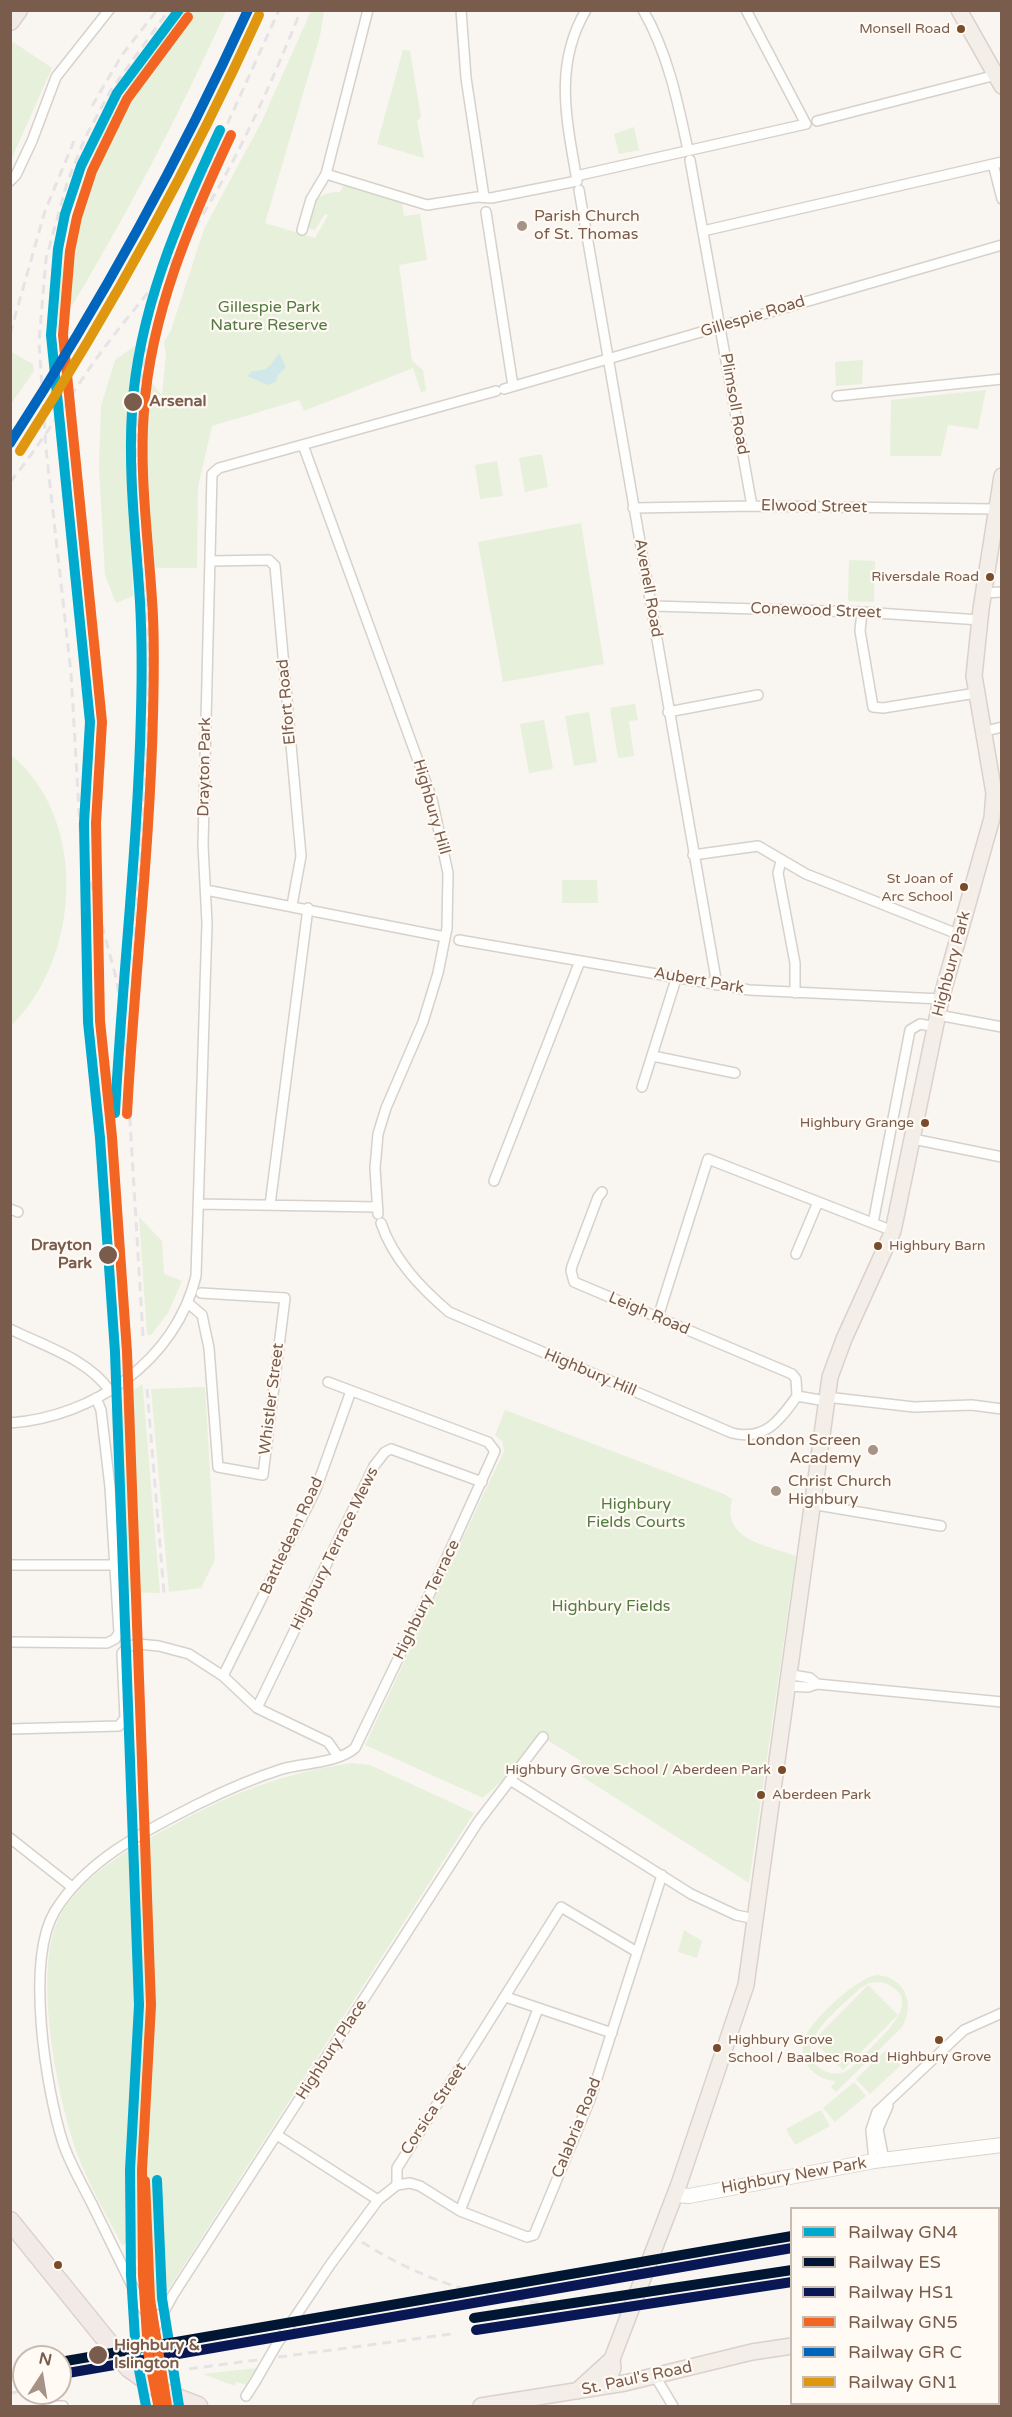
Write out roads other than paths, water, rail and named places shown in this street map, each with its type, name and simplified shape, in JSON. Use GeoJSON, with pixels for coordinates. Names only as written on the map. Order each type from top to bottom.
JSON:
{"type":"FeatureCollection","features":[{"type":"Feature","properties":{"kind":"highway"},"geometry":{"type":"LineString","coordinates":[[10,21],[18,10]]}},
{"type":"Feature","properties":{"kind":"highway"},"geometry":{"type":"LineString","coordinates":[[10,2221],[138,2375],[172,2397],[198,2406],[214,2406]]}},
{"type":"Feature","properties":{"kind":"main road"},"geometry":{"type":"LineString","coordinates":[[959,10],[1000,82]]}},
{"type":"Feature","properties":{"kind":"main road","name":"Highbury Park"},"geometry":{"type":"LineString","coordinates":[[826,1399],[844,1339],[893,1231],[941,999],[997,820],[974,676],[983,593],[1002,476]]}},
{"type":"Feature","properties":{"kind":"main road"},"geometry":{"type":"LineString","coordinates":[[577,2391],[612,2359],[625,2328],[677,2189],[743,1995],[826,1399]]}},
{"type":"Feature","properties":{"kind":"main road","name":"St. Paul's Road"},"geometry":{"type":"LineString","coordinates":[[481,2406],[606,2386],[752,2352],[790,2346]]}},
{"type":"Feature","properties":{"kind":"main road"},"geometry":{"type":"LineString","coordinates":[[606,2386],[613,2368],[612,2359]]}},
{"type":"Feature","properties":{"kind":"street"},"geometry":{"type":"LineString","coordinates":[[10,181],[16,176],[32,141],[56,77],[109,10]]}},
{"type":"Feature","properties":{"kind":"street"},"geometry":{"type":"LineString","coordinates":[[302,230],[311,199],[326,174],[368,10]]}},
{"type":"Feature","properties":{"kind":"street"},"geometry":{"type":"LineString","coordinates":[[461,10],[466,78],[484,197]]}},
{"type":"Feature","properties":{"kind":"street","name":"Avenell Road"},"geometry":{"type":"LineString","coordinates":[[586,10],[569,45],[566,64],[566,105],[633,507],[653,606],[668,712],[717,986]]}},
{"type":"Feature","properties":{"kind":"street","name":"Plimsoll Road"},"geometry":{"type":"LineString","coordinates":[[643,10],[662,50],[676,96],[689,155],[752,506]]}},
{"type":"Feature","properties":{"kind":"street"},"geometry":{"type":"LineString","coordinates":[[326,174],[427,205],[491,198],[578,182],[806,124],[746,10]]}},
{"type":"Feature","properties":{"kind":"street"},"geometry":{"type":"LineString","coordinates":[[817,121],[1000,82]]}},
{"type":"Feature","properties":{"kind":"street"},"geometry":{"type":"LineString","coordinates":[[703,231],[997,163],[1002,199]]}},
{"type":"Feature","properties":{"kind":"street"},"geometry":{"type":"LineString","coordinates":[[486,212],[504,388]]}},
{"type":"Feature","properties":{"kind":"street","name":"Gillespie Road"},"geometry":{"type":"LineString","coordinates":[[213,472],[219,468],[609,359],[1002,245]]}},
{"type":"Feature","properties":{"kind":"street"},"geometry":{"type":"LineString","coordinates":[[837,396],[1002,379]]}},
{"type":"Feature","properties":{"kind":"street","name":"Highbury Hill"},"geometry":{"type":"LineString","coordinates":[[303,444],[432,799],[448,873],[445,937],[423,1022],[386,1108],[378,1134],[375,1168],[379,1214],[388,1240],[422,1289],[449,1312],[732,1433],[751,1435],[770,1429],[797,1396]]}},
{"type":"Feature","properties":{"kind":"street","name":"Drayton Park"},"geometry":{"type":"LineString","coordinates":[[10,1424],[58,1415],[96,1398],[110,1391],[149,1359],[173,1331],[188,1303],[198,1264],[206,890],[203,845],[210,561],[209,502],[213,472]]}},
{"type":"Feature","properties":{"kind":"street","name":"Elwood Street"},"geometry":{"type":"LineString","coordinates":[[633,507],[995,509]]}},
{"type":"Feature","properties":{"kind":"street","name":"Elfort Road"},"geometry":{"type":"LineString","coordinates":[[210,561],[269,560],[275,566],[301,856],[292,905]]}},
{"type":"Feature","properties":{"kind":"street"},"geometry":{"type":"LineString","coordinates":[[983,593],[1002,592]]}},
{"type":"Feature","properties":{"kind":"street","name":"Conewood Street"},"geometry":{"type":"LineString","coordinates":[[653,606],[862,612],[980,620]]}},
{"type":"Feature","properties":{"kind":"street"},"geometry":{"type":"LineString","coordinates":[[862,612],[860,631],[872,709],[976,693]]}},
{"type":"Feature","properties":{"kind":"street"},"geometry":{"type":"LineString","coordinates":[[668,712],[758,695]]}},
{"type":"Feature","properties":{"kind":"street"},"geometry":{"type":"LineString","coordinates":[[982,732],[1002,728]]}},
{"type":"Feature","properties":{"kind":"street"},"geometry":{"type":"LineString","coordinates":[[693,855],[750,845],[758,846],[806,874],[960,935]]}},
{"type":"Feature","properties":{"kind":"street"},"geometry":{"type":"LineString","coordinates":[[781,861],[778,873],[795,963],[795,993]]}},
{"type":"Feature","properties":{"kind":"street"},"geometry":{"type":"LineString","coordinates":[[206,890],[308,908],[445,937]]}},
{"type":"Feature","properties":{"kind":"street"},"geometry":{"type":"LineString","coordinates":[[270,1205],[308,908]]}},
{"type":"Feature","properties":{"kind":"street","name":"Aubert Park"},"geometry":{"type":"LineString","coordinates":[[459,940],[677,976],[717,986],[795,993],[941,999]]}},
{"type":"Feature","properties":{"kind":"street"},"geometry":{"type":"LineString","coordinates":[[494,1181],[580,961]]}},
{"type":"Feature","properties":{"kind":"street"},"geometry":{"type":"LineString","coordinates":[[642,1087],[677,976]]}},
{"type":"Feature","properties":{"kind":"street"},"geometry":{"type":"LineString","coordinates":[[937,1021],[1002,1027]]}},
{"type":"Feature","properties":{"kind":"street","name":"Highbury Park"},"geometry":{"type":"LineString","coordinates":[[873,1223],[910,1030],[920,1024],[937,1021]]}},
{"type":"Feature","properties":{"kind":"street"},"geometry":{"type":"LineString","coordinates":[[653,1056],[735,1073]]}},
{"type":"Feature","properties":{"kind":"street"},"geometry":{"type":"LineString","coordinates":[[913,1139],[1002,1157]]}},
{"type":"Feature","properties":{"kind":"street"},"geometry":{"type":"LineString","coordinates":[[658,1317],[708,1160],[893,1231]]}},
{"type":"Feature","properties":{"kind":"street","name":"Leigh Road"},"geometry":{"type":"LineString","coordinates":[[602,1192],[576,1256],[572,1277],[579,1284],[792,1374],[796,1379],[797,1396]]}},
{"type":"Feature","properties":{"kind":"street"},"geometry":{"type":"LineString","coordinates":[[796,1254],[818,1202]]}},
{"type":"Feature","properties":{"kind":"street"},"geometry":{"type":"LineString","coordinates":[[198,1203],[270,1205],[379,1214]]}},
{"type":"Feature","properties":{"kind":"street","name":"Whistler Street"},"geometry":{"type":"LineString","coordinates":[[188,1303],[202,1315],[209,1348],[218,1467],[262,1475],[285,1298],[201,1293]]}},
{"type":"Feature","properties":{"kind":"street"},"geometry":{"type":"LineString","coordinates":[[10,1329],[82,1364],[95,1373],[110,1391]]}},
{"type":"Feature","properties":{"kind":"street"},"geometry":{"type":"LineString","coordinates":[[328,1382],[351,1391]]}},
{"type":"Feature","properties":{"kind":"street","name":"Highbury Terrace"},"geometry":{"type":"LineString","coordinates":[[338,1756],[355,1748],[495,1451],[488,1442],[351,1391]]}},
{"type":"Feature","properties":{"kind":"street","name":"Battledean Road"},"geometry":{"type":"LineString","coordinates":[[223,1676],[316,1489],[351,1391]]}},
{"type":"Feature","properties":{"kind":"street"},"geometry":{"type":"LineString","coordinates":[[797,1396],[911,1407],[972,1405],[1002,1409]]}},
{"type":"Feature","properties":{"kind":"street"},"geometry":{"type":"LineString","coordinates":[[10,1642],[107,1643],[115,1639],[119,1629],[110,1488],[101,1410],[96,1398]]}},
{"type":"Feature","properties":{"kind":"street","name":"Highbury Terrace Mews"},"geometry":{"type":"LineString","coordinates":[[257,1708],[374,1466],[385,1452],[391,1449],[482,1482]]}},
{"type":"Feature","properties":{"kind":"street"},"geometry":{"type":"LineString","coordinates":[[811,1504],[941,1526]]}},
{"type":"Feature","properties":{"kind":"street"},"geometry":{"type":"LineString","coordinates":[[10,1564],[115,1565]]}},
{"type":"Feature","properties":{"kind":"street"},"geometry":{"type":"LineString","coordinates":[[10,1729],[119,1726],[125,1718],[121,1657],[125,1649],[133,1644],[167,1647],[189,1654],[223,1676],[257,1708],[333,1747],[338,1756],[280,1770],[200,1803],[95,1863],[72,1887],[54,1913],[44,1947],[40,2009],[48,2074],[63,2142],[144,2310],[162,2317]]}},
{"type":"Feature","properties":{"kind":"street"},"geometry":{"type":"LineString","coordinates":[[787,1680],[810,1678],[817,1684],[1002,1702]]}},
{"type":"Feature","properties":{"kind":"street","name":"Highbury Place"},"geometry":{"type":"LineString","coordinates":[[138,2375],[162,2317],[277,2135],[478,1822],[543,1737]]}},
{"type":"Feature","properties":{"kind":"street"},"geometry":{"type":"LineString","coordinates":[[510,1780],[662,1875],[722,1908],[755,1919]]}},
{"type":"Feature","properties":{"kind":"street"},"geometry":{"type":"LineString","coordinates":[[10,1838],[72,1887]]}},
{"type":"Feature","properties":{"kind":"street","name":"Calabria Road"},"geometry":{"type":"LineString","coordinates":[[397,2185],[410,2183],[420,2186],[460,2211],[527,2237],[534,2235],[591,2097],[662,1875]]}},
{"type":"Feature","properties":{"kind":"street","name":"Corsica Street"},"geometry":{"type":"LineString","coordinates":[[397,2185],[397,2168],[561,1907],[637,1952]]}},
{"type":"Feature","properties":{"kind":"street"},"geometry":{"type":"LineString","coordinates":[[506,1997],[612,2033]]}},
{"type":"Feature","properties":{"kind":"street"},"geometry":{"type":"LineString","coordinates":[[460,2211],[538,2009]]}},
{"type":"Feature","properties":{"kind":"street","name":"Highbury New Park"},"geometry":{"type":"LineString","coordinates":[[677,2189],[689,2196],[879,2160],[872,2120],[877,2112],[964,2030],[1002,2013]]}},
{"type":"Feature","properties":{"kind":"street"},"geometry":{"type":"LineString","coordinates":[[277,2135],[378,2200]]}},
{"type":"Feature","properties":{"kind":"street"},"geometry":{"type":"LineString","coordinates":[[879,2160],[1002,2145]]}},
{"type":"Feature","properties":{"kind":"street"},"geometry":{"type":"LineString","coordinates":[[246,2396],[277,2344],[330,2265],[378,2200],[397,2185]]}},
{"type":"Feature","properties":{"kind":"street"},"geometry":{"type":"LineString","coordinates":[[655,2376],[673,2406]]}},
{"type":"Feature","properties":{"kind":"street"},"geometry":{"type":"LineString","coordinates":[[50,2406],[63,2406]]}},
{"type":"Feature","properties":{"kind":"water"},"geometry":{"type":"Polygon","coordinates":[[[279,353],[286,367],[278,375],[276,382],[268,385],[247,376],[252,371],[268,367],[279,353]]]}},
{"type":"Feature","properties":{"kind":"railway"},"geometry":{"type":"LineString","coordinates":[[92,106],[122,55],[157,10]]}},
{"type":"Feature","properties":{"kind":"railway"},"geometry":{"type":"LineString","coordinates":[[143,1336],[124,1022],[116,978],[81,845],[71,673],[46,449],[39,342],[46,259],[67,183],[85,138],[111,90],[169,10]]}},
{"type":"Feature","properties":{"kind":"railway"},"geometry":{"type":"LineString","coordinates":[[178,233],[279,10]]}},
{"type":"Feature","properties":{"kind":"railway"},"geometry":{"type":"LineString","coordinates":[[10,482],[44,437],[96,359],[170,264],[198,222],[232,164],[301,10]]}},
{"type":"Feature","properties":{"kind":"railway"},"geometry":{"type":"LineString","coordinates":[[10,334],[45,211],[74,141]]}},
{"type":"Feature","properties":{"kind":"railway"},"geometry":{"type":"LineString","coordinates":[[131,1026],[148,706],[148,624],[137,515],[136,473],[138,411],[146,348]]}},
{"type":"Feature","properties":{"kind":"railway"},"geometry":{"type":"LineString","coordinates":[[147,1389],[164,1593]]}},
{"type":"Feature","properties":{"kind":"railway"},"geometry":{"type":"LineString","coordinates":[[362,2242],[392,2260],[423,2274],[486,2295],[552,2303],[621,2300]]}},
{"type":"Feature","properties":{"kind":"railway"},"geometry":{"type":"LineString","coordinates":[[189,2369],[451,2334]]}},
{"type":"Feature","properties":{"kind":"rail line","name":"GN4"},"geometry":{"type":"LineString","coordinates":[[146,2406],[136,2354],[131,2275],[130,2170],[139,2005],[115,1352],[100,1138],[88,1022],[84,823],[90,722],[51,335],[58,249],[65,214],[81,166],[117,93],[179,10]]}},
{"type":"Feature","properties":{"kind":"rail line","name":"GN1"},"geometry":{"type":"LineString","coordinates":[[20,451],[86,345],[147,238],[205,128],[259,15]]}},
{"type":"Feature","properties":{"kind":"rail line","name":"GN5"},"geometry":{"type":"LineString","coordinates":[[158,2404],[148,2352],[143,2275],[142,2170],[151,2005],[127,1352],[112,1137],[100,1021],[96,823],[102,722],[63,335],[70,251],[77,217],[92,171],[127,99],[188,17]]}},
{"type":"Feature","properties":{"kind":"rail line","name":"GN4"},"geometry":{"type":"LineString","coordinates":[[115,1113],[137,812],[141,712],[141,616],[133,506],[132,411],[142,338],[151,302],[175,232],[220,130]]}},
{"type":"Feature","properties":{"kind":"rail line","name":"GN5"},"geometry":{"type":"LineString","coordinates":[[127,1114],[149,815],[153,700],[153,614],[143,481],[144,410],[148,374],[164,303],[187,235],[231,135]]}},
{"type":"Feature","properties":{"kind":"rail line","name":"GN4"},"geometry":{"type":"LineString","coordinates":[[157,2180],[162,2298],[179,2406]]}},
{"type":"Feature","properties":{"kind":"rail line","name":"GN5"},"geometry":{"type":"LineString","coordinates":[[145,2181],[150,2299],[167,2406]]}},
{"type":"Feature","properties":{"kind":"rail line","name":"ES"},"geometry":{"type":"LineString","coordinates":[[72,2360],[790,2236]]}},
{"type":"Feature","properties":{"kind":"rail line","name":"HS1"},"geometry":{"type":"LineString","coordinates":[[72,2372],[790,2248]]}},
{"type":"Feature","properties":{"kind":"rail line","name":"ES"},"geometry":{"type":"LineString","coordinates":[[474,2318],[790,2270]]}},
{"type":"Feature","properties":{"kind":"rail line","name":"HS1"},"geometry":{"type":"LineString","coordinates":[[476,2330],[790,2282]]}},
{"type":"Feature","properties":{"kind":"place","name":"Monsell Road"},"geometry":{"type":"Point","coordinates":[961,29]}},
{"type":"Feature","properties":{"kind":"place","name":"Parish Church of St. Thomas"},"geometry":{"type":"Point","coordinates":[522,226]}},
{"type":"Feature","properties":{"kind":"place","name":"Arsenal"},"geometry":{"type":"Point","coordinates":[133,402]}},
{"type":"Feature","properties":{"kind":"place","name":"Riversdale Road"},"geometry":{"type":"Point","coordinates":[990,577]}},
{"type":"Feature","properties":{"kind":"place","name":"St Joan of Arc School"},"geometry":{"type":"Point","coordinates":[964,887]}},
{"type":"Feature","properties":{"kind":"place","name":"Highbury Grange"},"geometry":{"type":"Point","coordinates":[925,1123]}},
{"type":"Feature","properties":{"kind":"place","name":"Highbury Barn"},"geometry":{"type":"Point","coordinates":[878,1246]}},
{"type":"Feature","properties":{"kind":"place","name":"Drayton Park"},"geometry":{"type":"Point","coordinates":[108,1255]}},
{"type":"Feature","properties":{"kind":"place","name":"London Screen Academy"},"geometry":{"type":"Point","coordinates":[873,1450]}},
{"type":"Feature","properties":{"kind":"place","name":"Christ Church Highbury"},"geometry":{"type":"Point","coordinates":[776,1491]}},
{"type":"Feature","properties":{"kind":"place","name":"Highbury Grove School / Aberdeen Park"},"geometry":{"type":"Point","coordinates":[782,1770]}},
{"type":"Feature","properties":{"kind":"place","name":"Aberdeen Park"},"geometry":{"type":"Point","coordinates":[761,1795]}},
{"type":"Feature","properties":{"kind":"place","name":"Highbury Grove"},"geometry":{"type":"Point","coordinates":[939,2040]}},
{"type":"Feature","properties":{"kind":"place","name":"Highbury Grove School / Baalbec Road"},"geometry":{"type":"Point","coordinates":[717,2048]}},
{"type":"Feature","properties":{"kind":"place","name":"Highbury & Islington"},"geometry":{"type":"Point","coordinates":[98,2355]}},
{"type":"Feature","properties":{"kind":"park label","name":"Gillespie Park Nature Reserve"},"geometry":{"type":"Point","coordinates":[269,317]}},
{"type":"Feature","properties":{"kind":"park label","name":"Highbury Fields Courts"},"geometry":{"type":"Point","coordinates":[636,1514]}},
{"type":"Feature","properties":{"kind":"park label","name":"Highbury Fields"},"geometry":{"type":"Point","coordinates":[611,1607]}}]}
